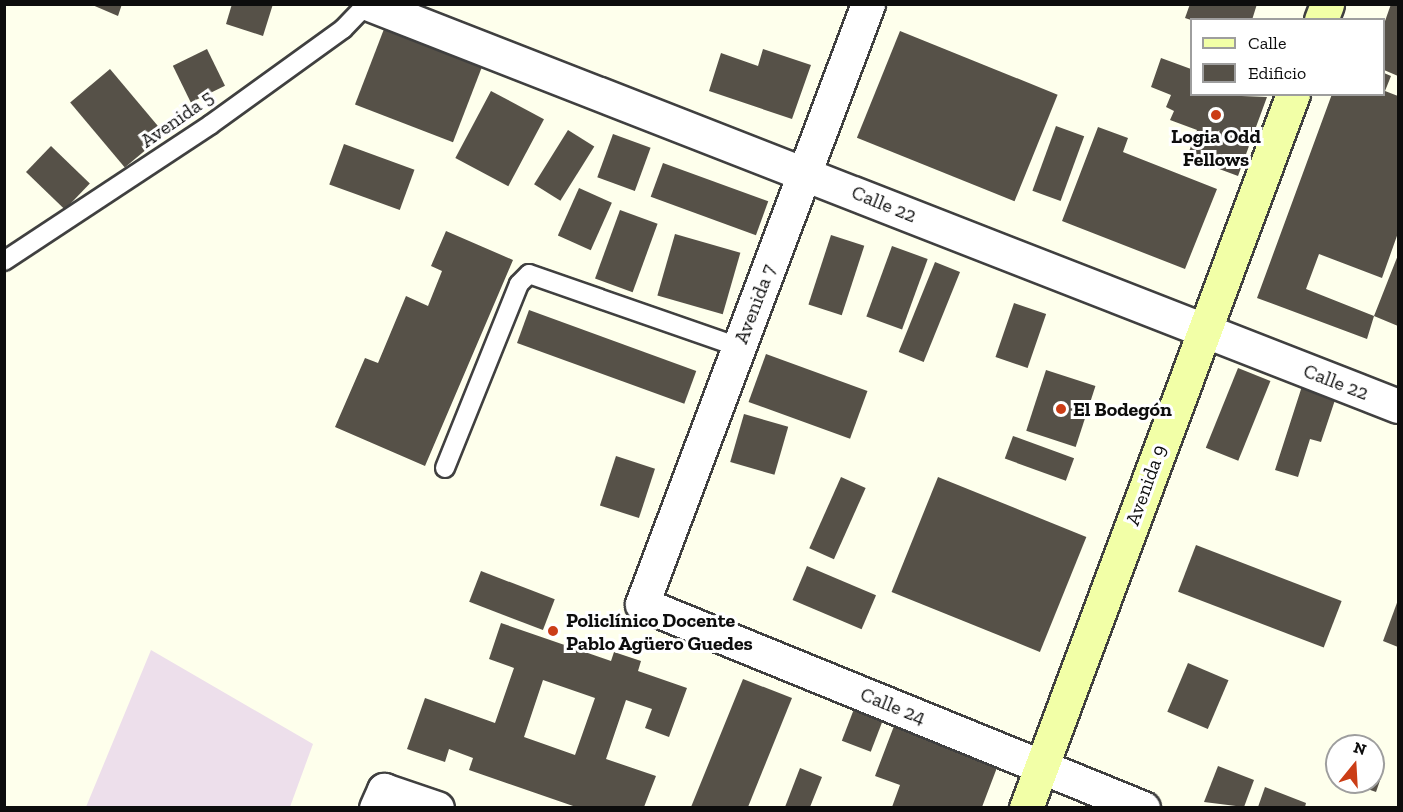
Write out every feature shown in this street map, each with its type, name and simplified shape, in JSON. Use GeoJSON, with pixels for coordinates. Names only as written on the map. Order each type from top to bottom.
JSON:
{"type":"FeatureCollection","features":[{"type":"Feature","properties":{"kind":"main road","name":"Avenida 9"},"geometry":{"type":"LineString","coordinates":[[1026,807],[1292,96]]}},
{"type":"Feature","properties":{"kind":"street","name":"Calle 22"},"geometry":{"type":"LineString","coordinates":[[368,4],[1398,406]]}},
{"type":"Feature","properties":{"kind":"street","name":"Avenida 7"},"geometry":{"type":"LineString","coordinates":[[642,604],[868,4]]}},
{"type":"Feature","properties":{"kind":"street","name":"Calle 24"},"geometry":{"type":"LineString","coordinates":[[642,604],[1143,807]]}},
{"type":"Feature","properties":{"kind":"street"},"geometry":{"type":"LineString","coordinates":[[376,807],[381,794],[389,790],[437,807]]}},
{"type":"Feature","properties":{"kind":"lane","name":"Avenida 5"},"geometry":{"type":"LineString","coordinates":[[4,261],[210,125],[344,29],[368,4]]}},
{"type":"Feature","properties":{"kind":"lane"},"geometry":{"type":"LineString","coordinates":[[445,468],[519,284],[530,274],[739,347]]}},
{"type":"Feature","properties":{"kind":"shaded area"},"geometry":{"type":"Polygon","coordinates":[[[151,650],[313,744],[290,807],[86,807],[151,650]]]}},
{"type":"Feature","properties":{"kind":"building"},"geometry":{"type":"Polygon","coordinates":[[[90,4],[122,4],[118,16],[90,4]]]}},
{"type":"Feature","properties":{"kind":"building"},"geometry":{"type":"Polygon","coordinates":[[[232,4],[273,4],[263,36],[226,24],[232,4]]]}},
{"type":"Feature","properties":{"kind":"building"},"geometry":{"type":"Polygon","coordinates":[[[1190,4],[1257,4],[1253,18],[1185,18],[1190,4]]]}},
{"type":"Feature","properties":{"kind":"building"},"geometry":{"type":"Polygon","coordinates":[[[1391,4],[1398,4],[1398,76],[1385,70],[1385,21],[1391,4]]]}},
{"type":"Feature","properties":{"kind":"building"},"geometry":{"type":"Polygon","coordinates":[[[384,29],[482,67],[453,142],[355,105],[384,29]]]}},
{"type":"Feature","properties":{"kind":"building"},"geometry":{"type":"Polygon","coordinates":[[[900,31],[1058,95],[1015,201],[857,138],[900,31]]]}},
{"type":"Feature","properties":{"kind":"building"},"geometry":{"type":"Polygon","coordinates":[[[207,49],[225,86],[191,103],[173,66],[207,49]]]}},
{"type":"Feature","properties":{"kind":"building"},"geometry":{"type":"Polygon","coordinates":[[[763,49],[811,65],[792,119],[709,91],[721,53],[758,66],[763,49]]]}},
{"type":"Feature","properties":{"kind":"building","name":"Logia Odd Fellows"},"geometry":{"type":"Polygon","coordinates":[[[1161,58],[1190,69],[1190,96],[1267,97],[1238,176],[1187,157],[1197,130],[1170,120],[1174,111],[1166,107],[1171,95],[1151,87],[1161,58]]]}},
{"type":"Feature","properties":{"kind":"building"},"geometry":{"type":"Polygon","coordinates":[[[110,69],[165,134],[125,168],[70,102],[110,69]]]}},
{"type":"Feature","properties":{"kind":"building"},"geometry":{"type":"Polygon","coordinates":[[[1385,73],[1391,76],[1385,91],[1385,73]]]}},
{"type":"Feature","properties":{"kind":"building"},"geometry":{"type":"Polygon","coordinates":[[[491,91],[544,119],[508,186],[455,158],[491,91]]]}},
{"type":"Feature","properties":{"kind":"building"},"geometry":{"type":"Polygon","coordinates":[[[1385,91],[1398,96],[1398,233],[1382,278],[1319,254],[1306,289],[1374,316],[1367,339],[1257,298],[1331,96],[1385,96],[1385,91]]]}},
{"type":"Feature","properties":{"kind":"building"},"geometry":{"type":"Polygon","coordinates":[[[1056,126],[1084,136],[1061,201],[1032,191],[1056,126]]]}},
{"type":"Feature","properties":{"kind":"building"},"geometry":{"type":"Polygon","coordinates":[[[1098,127],[1128,138],[1123,152],[1217,189],[1185,269],[1062,221],[1098,127]]]}},
{"type":"Feature","properties":{"kind":"building"},"geometry":{"type":"Polygon","coordinates":[[[568,130],[594,146],[560,201],[534,184],[568,130]]]}},
{"type":"Feature","properties":{"kind":"building"},"geometry":{"type":"Polygon","coordinates":[[[613,134],[651,148],[635,191],[597,177],[613,134]]]}},
{"type":"Feature","properties":{"kind":"building"},"geometry":{"type":"Polygon","coordinates":[[[344,144],[414,170],[400,210],[329,184],[344,144]]]}},
{"type":"Feature","properties":{"kind":"building"},"geometry":{"type":"Polygon","coordinates":[[[51,146],[90,184],[65,209],[26,172],[51,146]]]}},
{"type":"Feature","properties":{"kind":"building"},"geometry":{"type":"Polygon","coordinates":[[[663,163],[768,201],[756,235],[651,197],[663,163]]]}},
{"type":"Feature","properties":{"kind":"building"},"geometry":{"type":"Polygon","coordinates":[[[579,188],[612,203],[591,250],[558,236],[579,188]]]}},
{"type":"Feature","properties":{"kind":"building"},"geometry":{"type":"Polygon","coordinates":[[[620,210],[658,224],[633,292],[595,279],[620,210]]]}},
{"type":"Feature","properties":{"kind":"building"},"geometry":{"type":"Polygon","coordinates":[[[446,231],[513,260],[425,466],[335,427],[365,358],[378,363],[406,296],[428,306],[442,271],[431,266],[446,231]]]}},
{"type":"Feature","properties":{"kind":"building"},"geometry":{"type":"Polygon","coordinates":[[[675,234],[740,253],[723,314],[657,296],[675,234]]]}},
{"type":"Feature","properties":{"kind":"building"},"geometry":{"type":"Polygon","coordinates":[[[831,235],[864,246],[842,315],[808,304],[831,235]]]}},
{"type":"Feature","properties":{"kind":"building"},"geometry":{"type":"Polygon","coordinates":[[[892,246],[928,259],[902,329],[866,316],[892,246]]]}},
{"type":"Feature","properties":{"kind":"building"},"geometry":{"type":"Polygon","coordinates":[[[1398,255],[1398,326],[1374,316],[1398,255]]]}},
{"type":"Feature","properties":{"kind":"building"},"geometry":{"type":"Polygon","coordinates":[[[935,262],[960,272],[924,362],[899,352],[935,262]]]}},
{"type":"Feature","properties":{"kind":"building"},"geometry":{"type":"Polygon","coordinates":[[[1014,303],[1046,314],[1028,368],[995,357],[1014,303]]]}},
{"type":"Feature","properties":{"kind":"building"},"geometry":{"type":"Polygon","coordinates":[[[529,310],[696,371],[684,404],[517,343],[529,310]]]}},
{"type":"Feature","properties":{"kind":"building"},"geometry":{"type":"Polygon","coordinates":[[[766,354],[867,391],[850,439],[749,402],[766,354]]]}},
{"type":"Feature","properties":{"kind":"building"},"geometry":{"type":"Polygon","coordinates":[[[1238,368],[1270,381],[1238,461],[1206,448],[1238,368]]]}},
{"type":"Feature","properties":{"kind":"building","name":"El Bodegón"},"geometry":{"type":"Polygon","coordinates":[[[1046,370],[1095,386],[1076,447],[1026,431],[1046,370]]]}},
{"type":"Feature","properties":{"kind":"building"},"geometry":{"type":"Polygon","coordinates":[[[1304,380],[1338,391],[1321,442],[1310,439],[1298,477],[1275,470],[1304,380]]]}},
{"type":"Feature","properties":{"kind":"building"},"geometry":{"type":"Polygon","coordinates":[[[744,414],[788,427],[774,475],[730,462],[744,414]]]}},
{"type":"Feature","properties":{"kind":"building"},"geometry":{"type":"Polygon","coordinates":[[[1013,436],[1074,458],[1066,481],[1005,459],[1013,436]]]}},
{"type":"Feature","properties":{"kind":"building"},"geometry":{"type":"Polygon","coordinates":[[[616,456],[655,469],[639,518],[600,505],[616,456]]]}},
{"type":"Feature","properties":{"kind":"building"},"geometry":{"type":"Polygon","coordinates":[[[841,477],[866,488],[834,559],[809,548],[841,477]]]}},
{"type":"Feature","properties":{"kind":"building"},"geometry":{"type":"Polygon","coordinates":[[[938,477],[1086,537],[1040,652],[892,592],[938,477]]]}},
{"type":"Feature","properties":{"kind":"building"},"geometry":{"type":"Polygon","coordinates":[[[1196,545],[1342,601],[1324,648],[1178,592],[1196,545]]]}},
{"type":"Feature","properties":{"kind":"building"},"geometry":{"type":"Polygon","coordinates":[[[807,566],[876,595],[862,629],[793,600],[807,566]]]}},
{"type":"Feature","properties":{"kind":"building"},"geometry":{"type":"Polygon","coordinates":[[[481,571],[555,599],[543,630],[469,602],[481,571]]]}},
{"type":"Feature","properties":{"kind":"building"},"geometry":{"type":"Polygon","coordinates":[[[1398,600],[1398,647],[1383,641],[1398,600]]]}},
{"type":"Feature","properties":{"kind":"building"},"geometry":{"type":"Polygon","coordinates":[[[501,623],[611,661],[614,652],[641,661],[638,671],[687,688],[669,737],[645,728],[652,709],[626,700],[606,759],[656,776],[644,807],[576,807],[469,770],[473,758],[449,749],[445,762],[407,749],[425,698],[495,723],[514,668],[489,659],[501,623]],[[543,680],[524,737],[575,755],[595,698],[543,680]]]}},
{"type":"Feature","properties":{"kind":"building"},"geometry":{"type":"Polygon","coordinates":[[[1188,663],[1229,680],[1208,729],[1167,712],[1188,663]]]}},
{"type":"Feature","properties":{"kind":"building"},"geometry":{"type":"Polygon","coordinates":[[[743,679],[792,698],[748,807],[691,807],[743,679]]]}},
{"type":"Feature","properties":{"kind":"building"},"geometry":{"type":"Polygon","coordinates":[[[854,709],[883,720],[871,752],[842,741],[854,709]]]}},
{"type":"Feature","properties":{"kind":"building"},"geometry":{"type":"Polygon","coordinates":[[[894,726],[998,765],[982,807],[892,807],[900,785],[875,776],[894,726]]]}},
{"type":"Feature","properties":{"kind":"building"},"geometry":{"type":"Polygon","coordinates":[[[1218,766],[1254,780],[1244,807],[1204,802],[1218,766]]]}},
{"type":"Feature","properties":{"kind":"building"},"geometry":{"type":"Polygon","coordinates":[[[800,768],[822,777],[810,807],[785,807],[800,768]]]}},
{"type":"Feature","properties":{"kind":"building"},"geometry":{"type":"Polygon","coordinates":[[[1265,787],[1306,803],[1305,807],[1258,807],[1265,787]]]}},
{"type":"Feature","properties":{"kind":"place","name":"Logia Odd Fellows"},"geometry":{"type":"Point","coordinates":[1216,115]}},
{"type":"Feature","properties":{"kind":"place","name":"El Bodegón"},"geometry":{"type":"Point","coordinates":[1061,409]}},
{"type":"Feature","properties":{"kind":"place","name":"Policlínico Docente Pablo Agüero Guedes"},"geometry":{"type":"Point","coordinates":[553,631]}}]}
